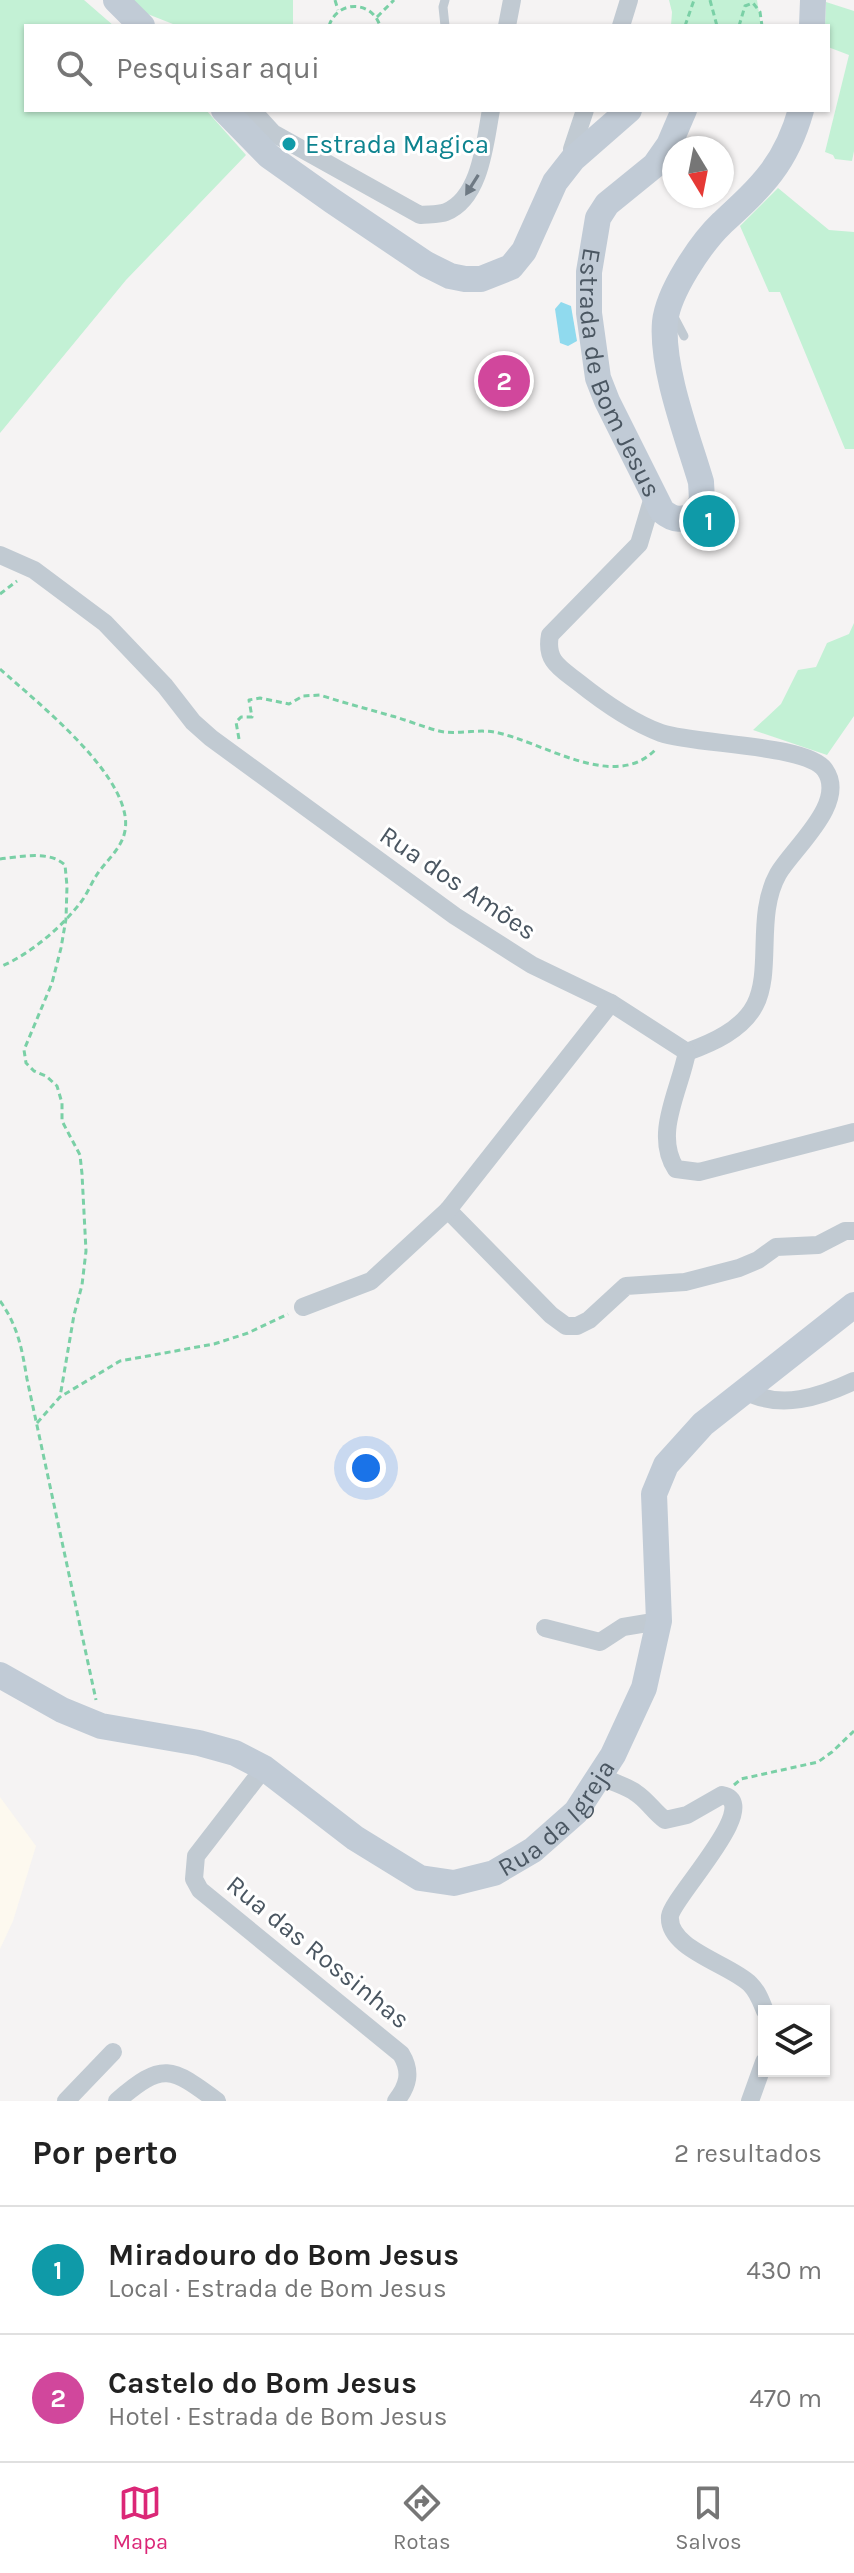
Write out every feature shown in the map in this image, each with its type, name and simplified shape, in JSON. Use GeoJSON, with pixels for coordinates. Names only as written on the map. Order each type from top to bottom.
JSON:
{"type":"FeatureCollection","features":[{"type":"Feature","properties":{"kind":"main road"},"geometry":{"type":"LineString","coordinates":[[116,0],[140,24]]}},
{"type":"Feature","properties":{"kind":"main road"},"geometry":{"type":"LineString","coordinates":[[812,24],[813,0]]}},
{"type":"Feature","properties":{"kind":"main road"},"geometry":{"type":"LineString","coordinates":[[226,112],[269,156],[331,200],[426,264],[450,276],[465,279],[481,279],[511,267],[524,251],[555,182],[573,159],[627,112]]}},
{"type":"Feature","properties":{"kind":"main road","name":"Estrada de Bom Jesus"},"geometry":{"type":"LineString","coordinates":[[683,112],[669,145],[655,165],[607,204],[598,218],[589,272],[589,313],[598,378],[653,497],[670,518],[680,520],[696,513],[702,500],[701,482],[671,372],[665,320],[696,252],[777,168],[794,134],[800,112]]}},
{"type":"Feature","properties":{"kind":"main road","name":"Rua da Igreja"},"geometry":{"type":"LineString","coordinates":[[0,1675],[62,1710],[101,1726],[199,1743],[235,1753],[264,1768],[355,1838],[420,1878],[454,1883],[494,1873],[533,1850],[576,1812],[613,1755],[644,1688],[659,1621],[654,1494],[666,1465],[703,1424],[853,1301]]}},
{"type":"Feature","properties":{"kind":"street"},"geometry":{"type":"LineString","coordinates":[[505,24],[512,0]]}},
{"type":"Feature","properties":{"kind":"street"},"geometry":{"type":"LineString","coordinates":[[622,24],[629,0]]}},
{"type":"Feature","properties":{"kind":"street"},"geometry":{"type":"LineString","coordinates":[[254,112],[273,133],[420,215],[447,212],[464,197],[479,174],[491,112]]}},
{"type":"Feature","properties":{"kind":"street"},"geometry":{"type":"LineString","coordinates":[[573,159],[572,149],[584,112]]}},
{"type":"Feature","properties":{"kind":"street"},"geometry":{"type":"LineString","coordinates":[[653,497],[639,544],[550,635],[548,648],[551,659],[597,697],[626,716],[662,733],[710,743],[792,753],[812,759],[824,769],[830,781],[830,798],[822,815],[777,875],[768,899],[757,1003],[747,1018],[733,1029],[687,1052],[665,1136],[668,1156],[676,1169],[699,1172],[854,1132]]}},
{"type":"Feature","properties":{"kind":"street","name":"Rua dos Amões"},"geometry":{"type":"LineString","coordinates":[[0,555],[34,570],[105,623],[211,738],[455,916],[532,965],[611,1003],[687,1052]]}},
{"type":"Feature","properties":{"kind":"street"},"geometry":{"type":"LineString","coordinates":[[303,1307],[371,1281],[448,1210],[611,1003]]}},
{"type":"Feature","properties":{"kind":"street"},"geometry":{"type":"LineString","coordinates":[[448,1210],[551,1315],[566,1326],[577,1326],[589,1320],[626,1286],[685,1282],[739,1268],[758,1260],[776,1247],[818,1245],[845,1231],[854,1231]]}},
{"type":"Feature","properties":{"kind":"street"},"geometry":{"type":"LineString","coordinates":[[745,1391],[773,1401],[791,1401],[813,1397],[854,1381]]}},
{"type":"Feature","properties":{"kind":"street"},"geometry":{"type":"LineString","coordinates":[[545,1628],[600,1642],[623,1627],[659,1621]]}},
{"type":"Feature","properties":{"kind":"street","name":"Rua das Rossinhas"},"geometry":{"type":"LineString","coordinates":[[264,1768],[196,1856],[194,1879],[200,1890],[401,2054],[408,2079],[406,2088],[396,2101]]}},
{"type":"Feature","properties":{"kind":"street"},"geometry":{"type":"LineString","coordinates":[[600,1775],[641,1796],[665,1820],[687,1815],[722,1795],[734,1802],[733,1816],[674,1907],[670,1915],[671,1924],[682,1943],[727,1968],[753,1987],[762,2005]]}},
{"type":"Feature","properties":{"kind":"street"},"geometry":{"type":"LineString","coordinates":[[66,2101],[113,2052]]}},
{"type":"Feature","properties":{"kind":"street"},"geometry":{"type":"LineString","coordinates":[[117,2101],[140,2080],[165,2074],[183,2076],[217,2101]]}},
{"type":"Feature","properties":{"kind":"street"},"geometry":{"type":"LineString","coordinates":[[750,2101],[759,2077]]}},
{"type":"Feature","properties":{"kind":"lane"},"geometry":{"type":"LineString","coordinates":[[445,0],[445,24]]}},
{"type":"Feature","properties":{"kind":"lane"},"geometry":{"type":"LineString","coordinates":[[669,309],[684,336]]}},
{"type":"Feature","properties":{"kind":"path"},"geometry":{"type":"LineString","coordinates":[[335,0],[338,10]]}},
{"type":"Feature","properties":{"kind":"path"},"geometry":{"type":"LineString","coordinates":[[377,17],[394,0]]}},
{"type":"Feature","properties":{"kind":"path"},"geometry":{"type":"LineString","coordinates":[[686,24],[694,0]]}},
{"type":"Feature","properties":{"kind":"path"},"geometry":{"type":"LineString","coordinates":[[710,0],[716,24]]}},
{"type":"Feature","properties":{"kind":"path"},"geometry":{"type":"LineString","coordinates":[[740,24],[745,6],[753,3],[760,12],[762,24]]}},
{"type":"Feature","properties":{"kind":"path"},"geometry":{"type":"LineString","coordinates":[[330,24],[338,10],[359,4],[373,11],[379,24]]}},
{"type":"Feature","properties":{"kind":"path"},"geometry":{"type":"LineString","coordinates":[[0,669],[89,750],[114,788],[126,821],[124,835],[66,919],[36,944],[0,967]]}},
{"type":"Feature","properties":{"kind":"path"},"geometry":{"type":"LineString","coordinates":[[231,752],[240,737],[236,722],[241,717],[252,717],[249,700],[260,698],[289,704],[303,696],[320,695],[441,732],[494,732],[533,742],[568,758],[593,765],[614,766],[642,761],[656,749],[662,733]]}},
{"type":"Feature","properties":{"kind":"path"},"geometry":{"type":"LineString","coordinates":[[0,859],[43,856],[58,858],[65,865],[66,919],[52,983],[24,1050],[26,1063],[57,1086],[62,1103],[62,1121],[80,1155],[82,1174],[86,1251],[60,1397]]}},
{"type":"Feature","properties":{"kind":"path"},"geometry":{"type":"LineString","coordinates":[[0,1301],[15,1324],[21,1343],[101,1726]]}},
{"type":"Feature","properties":{"kind":"path"},"geometry":{"type":"LineString","coordinates":[[37,1423],[60,1397],[120,1361],[214,1344],[248,1333],[303,1307]]}},
{"type":"Feature","properties":{"kind":"path"},"geometry":{"type":"LineString","coordinates":[[722,1795],[741,1779],[818,1762],[854,1731]]}},
{"type":"Feature","properties":{"kind":"shaded area"},"geometry":{"type":"Polygon","coordinates":[[[0,1797],[36,1846],[13,1921],[0,1949],[0,1797]]]}},
{"type":"Feature","properties":{"kind":"green space"},"geometry":{"type":"Polygon","coordinates":[[[0,0],[84,0],[112,24],[24,24],[24,112],[208,112],[246,155],[126,280],[0,433],[0,0]]]}},
{"type":"Feature","properties":{"kind":"green space"},"geometry":{"type":"Polygon","coordinates":[[[131,0],[293,0],[293,24],[173,24],[145,13],[131,0]]]}},
{"type":"Feature","properties":{"kind":"green space"},"geometry":{"type":"Polygon","coordinates":[[[669,0],[757,0],[761,24],[671,24],[669,0]]]}},
{"type":"Feature","properties":{"kind":"green space"},"geometry":{"type":"Polygon","coordinates":[[[826,2],[854,11],[852,161],[835,159],[825,152],[849,55],[830,48],[830,24],[825,24],[826,2]]]}},
{"type":"Feature","properties":{"kind":"green space"},"geometry":{"type":"Polygon","coordinates":[[[778,188],[829,230],[854,232],[854,449],[845,449],[780,292],[769,292],[740,226],[778,188]]]}},
{"type":"Feature","properties":{"kind":"green space"},"geometry":{"type":"Polygon","coordinates":[[[854,623],[854,716],[827,755],[753,730],[781,704],[798,670],[816,667],[827,643],[849,634],[854,623]]]}},
{"type":"Feature","properties":{"kind":"water"},"geometry":{"type":"Polygon","coordinates":[[[561,302],[571,306],[577,341],[568,346],[560,343],[555,309],[561,302]]]}},
{"type":"Feature","properties":{"kind":"place","name":"Estrada Magica"},"geometry":{"type":"Point","coordinates":[289,144]}},
{"type":"Feature","properties":{"kind":"place","name":"Castelo do Bom Jesus"},"geometry":{"type":"Point","coordinates":[504,381]}},
{"type":"Feature","properties":{"kind":"place","name":"Miradouro do Bom Jesus"},"geometry":{"type":"Point","coordinates":[709,521]}}]}
